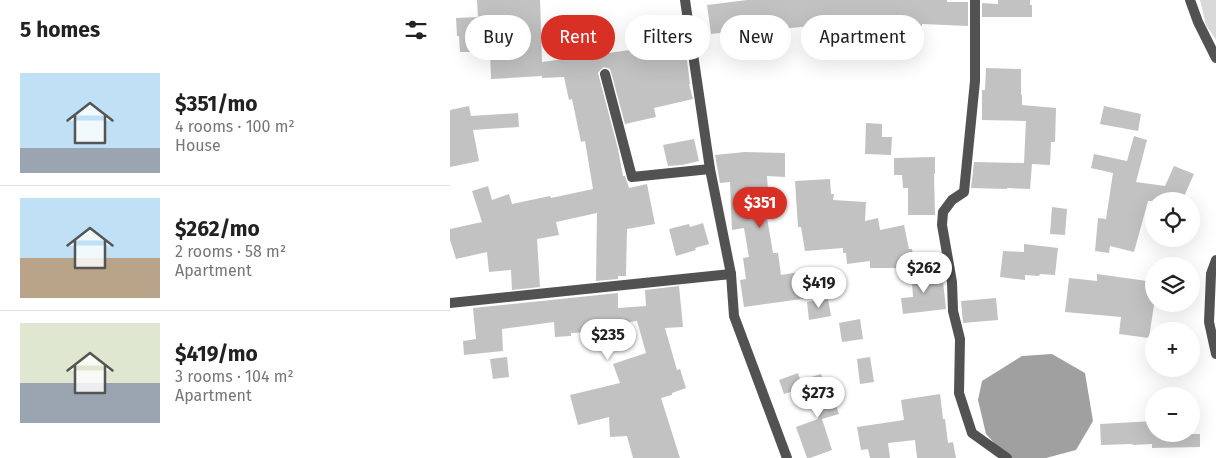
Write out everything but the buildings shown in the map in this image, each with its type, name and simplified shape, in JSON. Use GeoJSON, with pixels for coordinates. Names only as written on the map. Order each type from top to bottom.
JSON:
{"type":"FeatureCollection","features":[{"type":"Feature","properties":{"kind":"street"},"geometry":{"type":"LineString","coordinates":[[684,0],[710,169],[731,274],[734,316],[787,458]]}},
{"type":"Feature","properties":{"kind":"street"},"geometry":{"type":"LineString","coordinates":[[975,0],[975,80],[964,192],[952,200],[943,212],[942,225],[952,282],[953,312],[960,339],[959,393],[972,433],[1007,458]]}},
{"type":"Feature","properties":{"kind":"street"},"geometry":{"type":"LineString","coordinates":[[1190,0],[1198,22],[1216,58]]}},
{"type":"Feature","properties":{"kind":"street"},"geometry":{"type":"LineString","coordinates":[[605,74],[632,177],[710,169]]}},
{"type":"Feature","properties":{"kind":"street"},"geometry":{"type":"LineString","coordinates":[[1216,260],[1211,274],[1209,322],[1216,354]]}},
{"type":"Feature","properties":{"kind":"street"},"geometry":{"type":"LineString","coordinates":[[450,303],[731,274]]}},
{"type":"Feature","properties":{"kind":"shaded area"},"geometry":{"type":"Polygon","coordinates":[[[1200,0],[1216,0],[1216,40],[1206,25],[1200,0]]]}},
{"type":"Feature","properties":{"kind":"shaded area"},"geometry":{"type":"Polygon","coordinates":[[[1052,354],[1085,373],[1093,421],[1076,450],[1046,458],[1008,458],[986,434],[978,400],[982,381],[1022,356],[1052,354]]]}}]}
